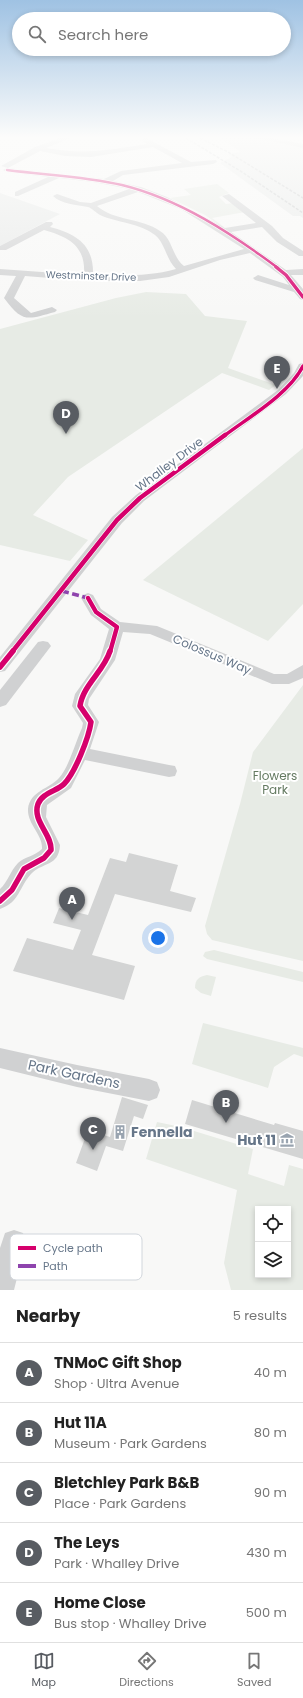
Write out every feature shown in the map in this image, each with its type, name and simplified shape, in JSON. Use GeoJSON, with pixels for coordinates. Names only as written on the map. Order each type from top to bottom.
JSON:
{"type":"FeatureCollection","features":[{"type":"Feature","properties":{"kind":"street"},"geometry":{"type":"LineString","coordinates":[[63,198],[79,204],[92,205],[112,198]]}},
{"type":"Feature","properties":{"kind":"street"},"geometry":{"type":"LineString","coordinates":[[164,198],[194,212],[285,274],[300,293]]}},
{"type":"Feature","properties":{"kind":"street"},"geometry":{"type":"LineString","coordinates":[[230,198],[263,224],[280,240],[301,254]]}},
{"type":"Feature","properties":{"kind":"street"},"geometry":{"type":"LineString","coordinates":[[92,205],[100,212],[148,228],[159,234],[176,266],[184,270]]}},
{"type":"Feature","properties":{"kind":"street"},"geometry":{"type":"LineString","coordinates":[[223,231],[263,224]]}},
{"type":"Feature","properties":{"kind":"street"},"geometry":{"type":"LineString","coordinates":[[3,248],[46,226],[63,234],[83,248],[88,257],[90,266],[88,278]]}},
{"type":"Feature","properties":{"kind":"street","name":"Westminster Drive"},"geometry":{"type":"LineString","coordinates":[[0,272],[88,278],[140,278],[166,275],[217,258],[250,250]]}},
{"type":"Feature","properties":{"kind":"street"},"geometry":{"type":"LineString","coordinates":[[270,282],[285,274],[303,272]]}},
{"type":"Feature","properties":{"kind":"street"},"geometry":{"type":"LineString","coordinates":[[22,274],[10,294],[10,298],[13,302],[29,316],[52,310]]}},
{"type":"Feature","properties":{"kind":"street"},"geometry":{"type":"LineString","coordinates":[[258,278],[300,293]]}},
{"type":"Feature","properties":{"kind":"street","name":"Whalley Drive"},"geometry":{"type":"LineString","coordinates":[[0,666],[117,520],[140,498],[282,392],[302,372]]}},
{"type":"Feature","properties":{"kind":"street"},"geometry":{"type":"LineString","coordinates":[[0,901],[12,889],[25,868],[46,857],[50,851],[51,845],[39,822],[36,810],[39,802],[44,796],[60,788],[68,779],[91,722],[80,706],[81,698],[107,660],[117,627],[96,612],[88,598]]}},
{"type":"Feature","properties":{"kind":"street","name":"Colossus Way"},"geometry":{"type":"LineString","coordinates":[[117,627],[152,629],[272,679],[284,681],[296,677],[303,670]]}},
{"type":"Feature","properties":{"kind":"street"},"geometry":{"type":"LineString","coordinates":[[0,700],[43,646]]}},
{"type":"Feature","properties":{"kind":"street"},"geometry":{"type":"LineString","coordinates":[[79,752],[168,771]]}},
{"type":"Feature","properties":{"kind":"street","name":"Park Gardens"},"geometry":{"type":"LineString","coordinates":[[0,1058],[77,1076],[149,1090]]}},
{"type":"Feature","properties":{"kind":"street"},"geometry":{"type":"LineString","coordinates":[[2,1290],[10,1258]]}},
{"type":"Feature","properties":{"kind":"shaded area"},"geometry":{"type":"Polygon","coordinates":[[[0,198],[15,198],[60,214],[0,246],[0,198]]]}},
{"type":"Feature","properties":{"kind":"shaded area"},"geometry":{"type":"Polygon","coordinates":[[[268,198],[303,198],[303,218],[300,216],[293,216],[268,198]]]}},
{"type":"Feature","properties":{"kind":"green space"},"geometry":{"type":"Polygon","coordinates":[[[170,198],[220,198],[226,204],[233,203],[245,212],[212,218],[224,227],[205,215],[170,198]]]}},
{"type":"Feature","properties":{"kind":"green space"},"geometry":{"type":"Polygon","coordinates":[[[146,292],[186,294],[205,316],[247,321],[228,368],[276,385],[269,390],[222,373],[68,477],[33,515],[88,540],[70,561],[0,545],[0,329],[116,298],[146,292]]]}},
{"type":"Feature","properties":{"kind":"green space"},"geometry":{"type":"Polygon","coordinates":[[[303,448],[303,604],[268,641],[143,580],[303,448]]]}},
{"type":"Feature","properties":{"kind":"green space","name":"Flowers Park"},"geometry":{"type":"Polygon","coordinates":[[[303,685],[303,961],[212,940],[207,934],[205,926],[240,804],[253,752],[303,685]]]}},
{"type":"Feature","properties":{"kind":"green space"},"geometry":{"type":"Polygon","coordinates":[[[214,950],[303,972],[303,982],[207,959],[203,956],[205,952],[214,950]]]}},
{"type":"Feature","properties":{"kind":"green space"},"geometry":{"type":"Polygon","coordinates":[[[207,975],[216,977],[211,996],[201,993],[195,988],[198,979],[207,975]]]}},
{"type":"Feature","properties":{"kind":"green space"},"geometry":{"type":"Polygon","coordinates":[[[203,1023],[303,1048],[303,1057],[294,1054],[274,1067],[268,1088],[192,1064],[203,1023]]]}},
{"type":"Feature","properties":{"kind":"green space"},"geometry":{"type":"Polygon","coordinates":[[[157,1122],[181,1127],[253,1149],[248,1174],[284,1186],[289,1165],[303,1169],[303,1290],[231,1290],[224,1263],[237,1190],[146,1159],[157,1122]]]}},
{"type":"Feature","properties":{"kind":"building"},"geometry":{"type":"Polygon","coordinates":[[[129,853],[178,865],[170,891],[196,898],[191,912],[115,894],[92,955],[135,966],[124,1000],[13,971],[27,938],[73,950],[81,930],[53,923],[59,908],[88,915],[110,858],[126,862],[129,853]]]}},
{"type":"Feature","properties":{"kind":"building"},"geometry":{"type":"Polygon","coordinates":[[[122,1097],[148,1105],[143,1119],[134,1116],[123,1151],[106,1146],[97,1171],[76,1163],[88,1130],[110,1137],[122,1097]]]}},
{"type":"Feature","properties":{"kind":"building"},"geometry":{"type":"Polygon","coordinates":[[[192,1100],[274,1125],[275,1123],[303,1131],[303,1159],[185,1124],[192,1100]]]}},
{"type":"Feature","properties":{"kind":"railway"},"geometry":{"type":"LineString","coordinates":[[281,198],[303,213]]}},
{"type":"Feature","properties":{"kind":"marked path"},"geometry":{"type":"LineString","coordinates":[[62,591],[88,598]]}},
{"type":"Feature","properties":{"kind":"cycle path"},"geometry":{"type":"LineString","coordinates":[[162,198],[203,218],[258,254],[286,275],[303,297]]}},
{"type":"Feature","properties":{"kind":"cycle path"},"geometry":{"type":"LineString","coordinates":[[0,667],[117,520],[140,498],[282,392],[299,374],[303,366]]}},
{"type":"Feature","properties":{"kind":"cycle path"},"geometry":{"type":"LineString","coordinates":[[0,901],[12,890],[24,869],[47,856],[51,850],[50,839],[38,817],[38,804],[40,800],[61,786],[68,779],[90,728],[91,722],[80,706],[81,698],[107,660],[117,627],[96,612],[88,598]]}},
{"type":"Feature","properties":{"kind":"place","name":"Home Close"},"geometry":{"type":"Point","coordinates":[277,389]}},
{"type":"Feature","properties":{"kind":"place","name":"The Leys"},"geometry":{"type":"Point","coordinates":[66,434]}},
{"type":"Feature","properties":{"kind":"place","name":"TNMoC Gift Shop"},"geometry":{"type":"Point","coordinates":[72,920]}},
{"type":"Feature","properties":{"kind":"place","name":"Hut 11A"},"geometry":{"type":"Point","coordinates":[226,1123]}},
{"type":"Feature","properties":{"kind":"place","name":"Fennella"},"geometry":{"type":"Point","coordinates":[120,1132]}},
{"type":"Feature","properties":{"kind":"place","name":"Hut 11"},"geometry":{"type":"Point","coordinates":[287,1140]}},
{"type":"Feature","properties":{"kind":"place","name":"Bletchley Park B&B"},"geometry":{"type":"Point","coordinates":[93,1150]}}]}
